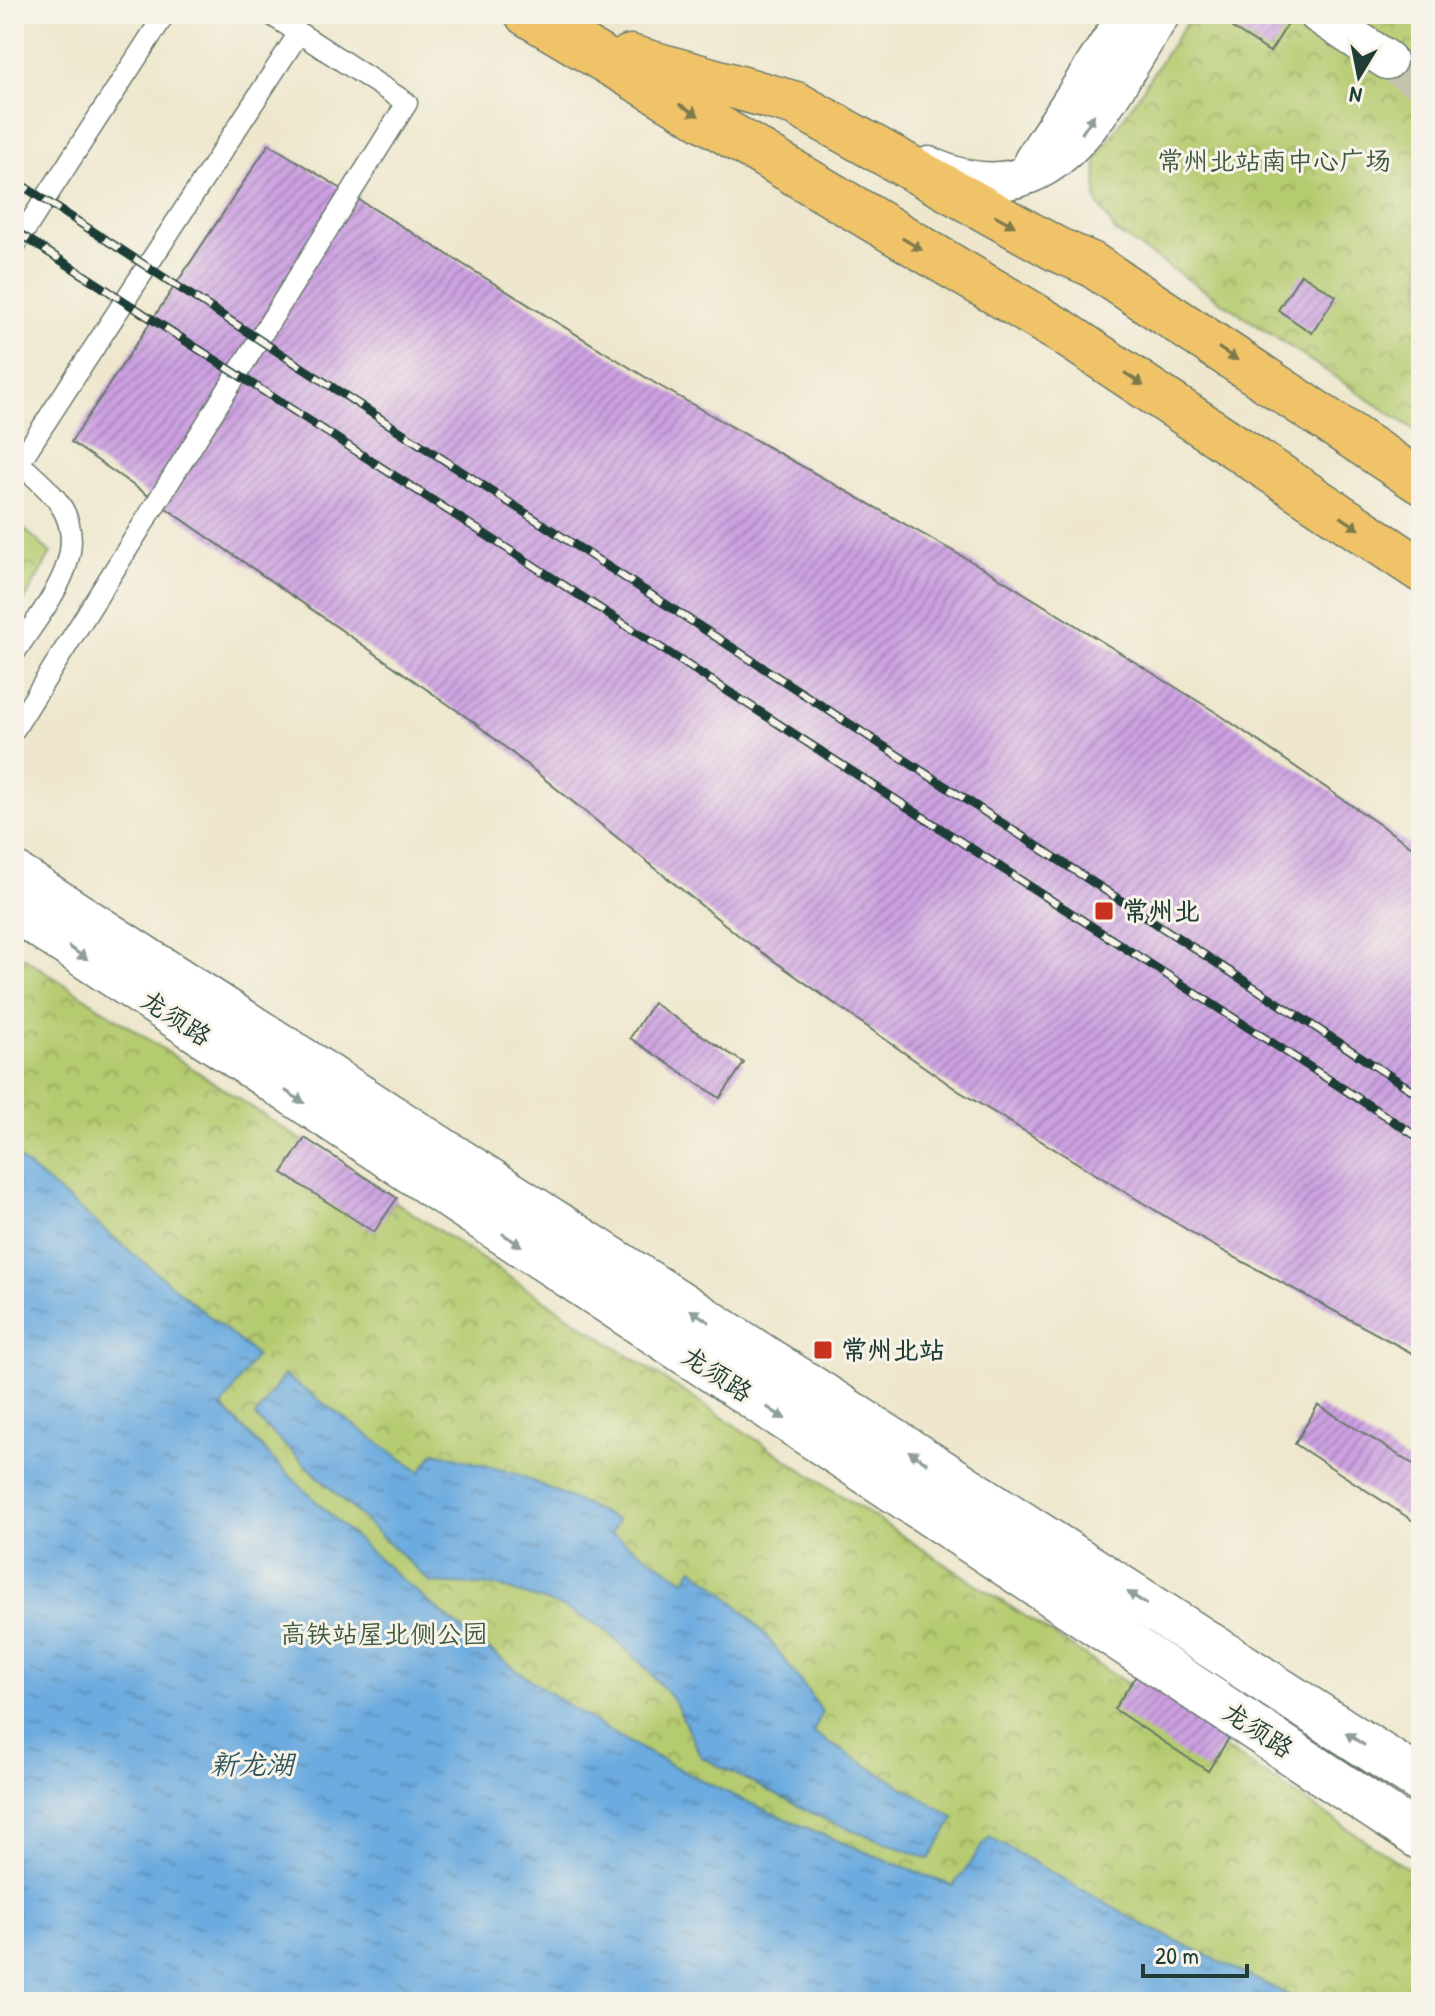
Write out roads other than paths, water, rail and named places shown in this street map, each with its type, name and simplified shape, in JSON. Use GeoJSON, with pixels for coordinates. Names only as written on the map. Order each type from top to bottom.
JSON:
{"type":"FeatureCollection","features":[{"type":"Feature","properties":{"kind":"main road"},"geometry":{"type":"LineString","coordinates":[[527,14],[1064,333],[1421,570]]}},
{"type":"Feature","properties":{"kind":"main road"},"geometry":{"type":"LineString","coordinates":[[574,41],[796,104],[1056,249],[1091,264],[1421,482]]}},
{"type":"Feature","properties":{"kind":"street"},"geometry":{"type":"LineString","coordinates":[[1020,180],[1128,14]]}},
{"type":"Feature","properties":{"kind":"street"},"geometry":{"type":"LineString","coordinates":[[796,104],[936,169],[978,181],[1020,180],[1051,164],[1075,144],[1161,14]]}},
{"type":"Feature","properties":{"kind":"street"},"geometry":{"type":"LineString","coordinates":[[1318,14],[1387,60]]}},
{"type":"Feature","properties":{"kind":"street","name":"龙须路"},"geometry":{"type":"LineString","coordinates":[[14,874],[1421,1781]]}},
{"type":"Feature","properties":{"kind":"street","name":"龙须路"},"geometry":{"type":"LineString","coordinates":[[14,909],[1421,1838]]}},
{"type":"Feature","properties":{"kind":"lane"},"geometry":{"type":"LineString","coordinates":[[14,247],[165,14]]}},
{"type":"Feature","properties":{"kind":"lane"},"geometry":{"type":"LineString","coordinates":[[14,730],[407,103],[270,14]]}},
{"type":"Feature","properties":{"kind":"lane"},"geometry":{"type":"LineString","coordinates":[[14,654],[70,563],[73,535],[59,503],[16,461],[299,33]]}},
{"type":"Feature","properties":{"kind":"water","name":"新龙湖"},"geometry":{"type":"Polygon","coordinates":[[[14,1155],[256,1355],[222,1407],[371,1553],[479,1642],[535,1683],[593,1721],[690,1775],[801,1826],[953,1886],[989,1837],[1144,1925],[1303,2002],[14,2002],[14,1155]]]}},
{"type":"Feature","properties":{"kind":"water"},"geometry":{"type":"Polygon","coordinates":[[[284,1375],[420,1472],[435,1452],[517,1474],[618,1520],[611,1533],[685,1580],[693,1568],[749,1617],[793,1671],[822,1712],[813,1733],[955,1818],[929,1859],[824,1819],[701,1757],[675,1702],[642,1664],[603,1628],[562,1607],[497,1586],[431,1583],[255,1417],[284,1375]]]}},
{"type":"Feature","properties":{"kind":"tunnel"},"geometry":{"type":"LineString","coordinates":[[1387,60],[1421,82]]}},
{"type":"Feature","properties":{"kind":"railway"},"geometry":{"type":"LineString","coordinates":[[14,180],[1421,1096]]}},
{"type":"Feature","properties":{"kind":"railway"},"geometry":{"type":"LineString","coordinates":[[14,230],[1421,1139]]}},
{"type":"Feature","properties":{"kind":"place","name":"常州北"},"geometry":{"type":"Point","coordinates":[1104,911]}},
{"type":"Feature","properties":{"kind":"place","name":"常州北站"},"geometry":{"type":"Point","coordinates":[823,1350]}},
{"type":"Feature","properties":{"kind":"park label","name":"常州北站南中心广场"},"geometry":{"type":"Point","coordinates":[1274,161]}},
{"type":"Feature","properties":{"kind":"park label","name":"高铁站屋北侧公园"},"geometry":{"type":"Point","coordinates":[384,1634]}}]}
